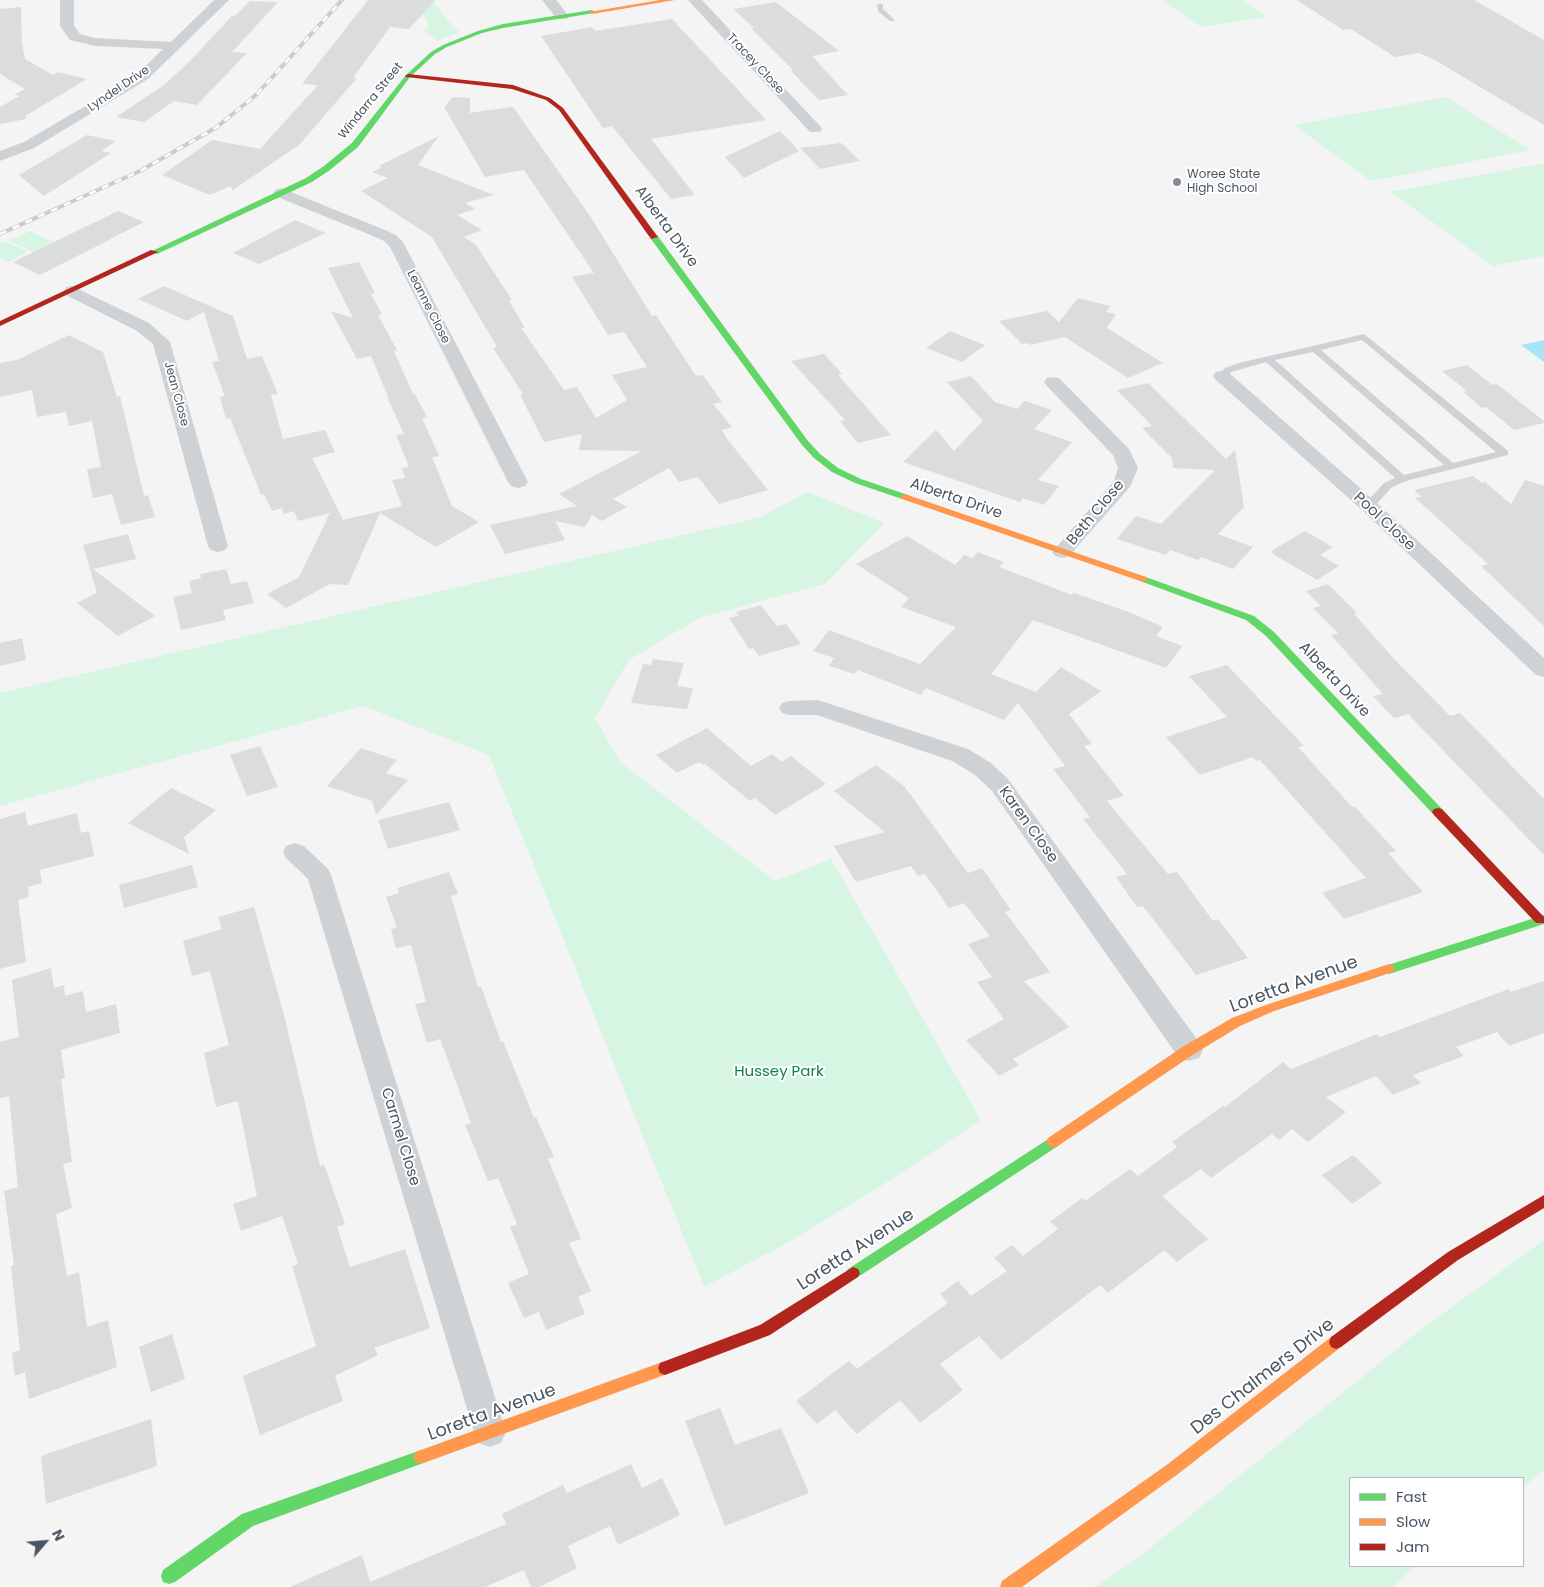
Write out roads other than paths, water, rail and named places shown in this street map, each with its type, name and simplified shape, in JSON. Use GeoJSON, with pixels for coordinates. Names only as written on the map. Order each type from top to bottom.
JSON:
{"type":"FeatureCollection","features":[{"type":"Feature","properties":{"kind":"street"},"geometry":{"type":"LineString","coordinates":[[66,0],[67,26],[75,37],[95,42],[175,46]]}},
{"type":"Feature","properties":{"kind":"street","name":"Lyndel Drive"},"geometry":{"type":"LineString","coordinates":[[0,156],[29,145],[143,76],[222,0]]}},
{"type":"Feature","properties":{"kind":"street"},"geometry":{"type":"LineString","coordinates":[[549,0],[562,16]]}},
{"type":"Feature","properties":{"kind":"street","name":"Windarra Street"},"geometry":{"type":"LineString","coordinates":[[0,324],[308,180],[327,168],[355,145],[408,76],[433,53],[460,39],[503,26],[672,0]]}},
{"type":"Feature","properties":{"kind":"street","name":"Tracey Close"},"geometry":{"type":"LineString","coordinates":[[695,0],[815,129]]}},
{"type":"Feature","properties":{"kind":"street","name":"Alberta Drive"},"geometry":{"type":"LineString","coordinates":[[408,76],[513,86],[548,99],[561,109],[806,443],[817,456],[835,470],[858,481],[1221,606],[1250,618],[1270,634],[1542,920]]}},
{"type":"Feature","properties":{"kind":"street","name":"Leanne Close"},"geometry":{"type":"LineString","coordinates":[[281,193],[379,233],[390,238],[397,245],[518,482]]}},
{"type":"Feature","properties":{"kind":"street","name":"Jean Close"},"geometry":{"type":"LineString","coordinates":[[72,291],[143,327],[161,342],[218,546]]}},
{"type":"Feature","properties":{"kind":"street","name":"Pool Close"},"geometry":{"type":"LineString","coordinates":[[1222,376],[1369,506],[1544,670]]}},
{"type":"Feature","properties":{"kind":"street","name":"Beth Close"},"geometry":{"type":"LineString","coordinates":[[1053,382],[1122,453],[1128,468],[1124,483],[1062,552]]}},
{"type":"Feature","properties":{"kind":"street","name":"Karen Close"},"geometry":{"type":"LineString","coordinates":[[790,708],[818,707],[960,755],[983,769],[1000,785],[1189,1050]]}},
{"type":"Feature","properties":{"kind":"street","name":"Carmel Close"},"geometry":{"type":"LineString","coordinates":[[295,852],[319,875],[490,1432]]}},
{"type":"Feature","properties":{"kind":"street","name":"Loretta Avenue"},"geometry":{"type":"LineString","coordinates":[[169,1576],[248,1520],[716,1350],[766,1330],[984,1189],[1189,1050],[1236,1022],[1270,1008],[1542,920]]}},
{"type":"Feature","properties":{"kind":"street","name":"Des Chalmers Drive"},"geometry":{"type":"LineString","coordinates":[[1008,1587],[1158,1480],[1370,1316],[1453,1256],[1544,1202]]}},
{"type":"Feature","properties":{"kind":"lane"},"geometry":{"type":"LineString","coordinates":[[880,5],[880,10],[892,20]]}},
{"type":"Feature","properties":{"kind":"lane"},"geometry":{"type":"LineString","coordinates":[[1222,376],[1228,370],[1267,358],[1364,337],[1504,453],[1402,479],[1388,485],[1369,506]]}},
{"type":"Feature","properties":{"kind":"lane"},"geometry":{"type":"LineString","coordinates":[[1314,348],[1452,467]]}},
{"type":"Feature","properties":{"kind":"lane"},"geometry":{"type":"LineString","coordinates":[[1267,358],[1402,479]]}},
{"type":"Feature","properties":{"kind":"water"},"geometry":{"type":"Polygon","coordinates":[[[1544,340],[1544,362],[1521,345],[1544,340]]]}},
{"type":"Feature","properties":{"kind":"railway"},"geometry":{"type":"LineString","coordinates":[[0,234],[140,171],[217,127],[257,94],[342,0]]}},
{"type":"Feature","properties":{"kind":"place","name":"Woree State High School"},"geometry":{"type":"Point","coordinates":[1177,182]}},
{"type":"Feature","properties":{"kind":"park label","name":"Hussey Park"},"geometry":{"type":"Point","coordinates":[779,1072]}}]}
